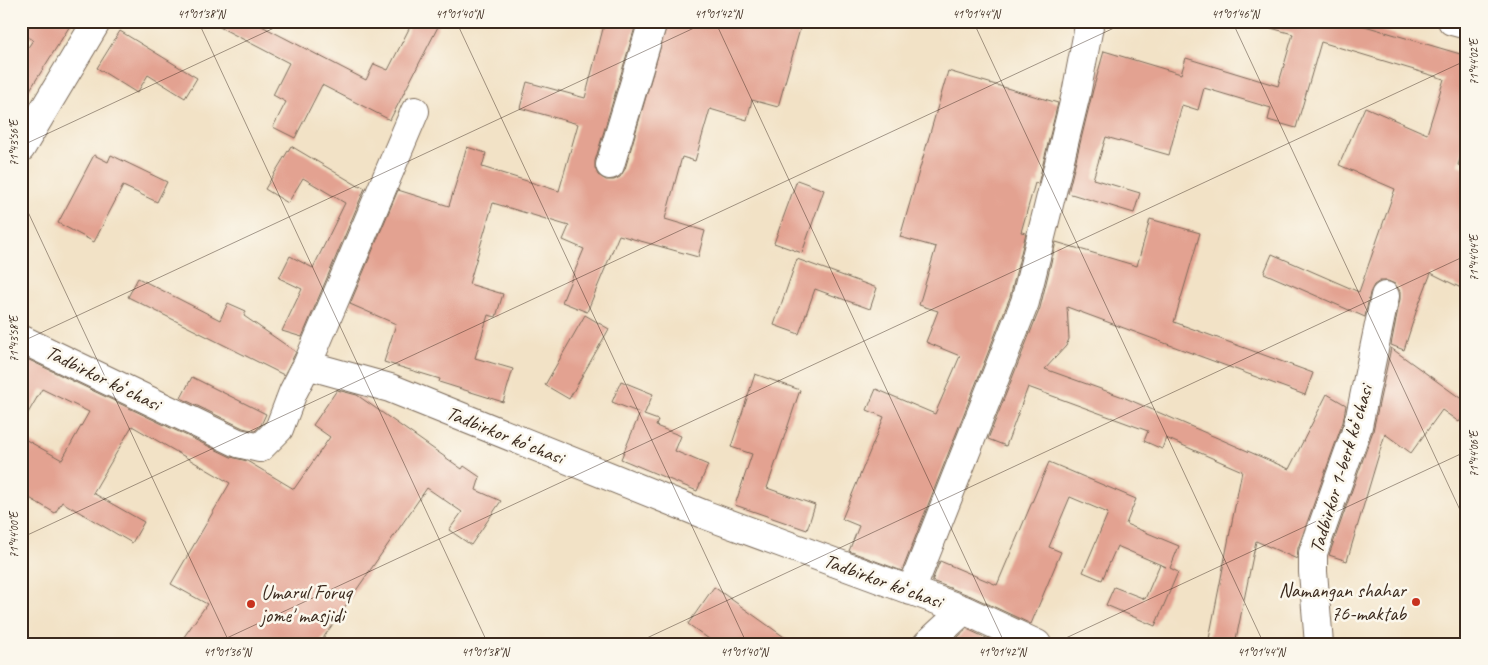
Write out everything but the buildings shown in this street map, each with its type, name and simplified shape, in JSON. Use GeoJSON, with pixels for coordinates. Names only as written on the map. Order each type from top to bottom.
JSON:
{"type":"FeatureCollection","features":[{"type":"Feature","properties":{"kind":"street"},"geometry":{"type":"LineString","coordinates":[[21,148],[97,21]]}},
{"type":"Feature","properties":{"kind":"street"},"geometry":{"type":"LineString","coordinates":[[610,165],[653,21]]}},
{"type":"Feature","properties":{"kind":"street"},"geometry":{"type":"LineString","coordinates":[[911,591],[1025,302],[1076,94],[1090,21]]}},
{"type":"Feature","properties":{"kind":"street"},"geometry":{"type":"LineString","coordinates":[[1452,21],[1467,25]]}},
{"type":"Feature","properties":{"kind":"street"},"geometry":{"type":"LineString","coordinates":[[307,365],[415,111]]}},
{"type":"Feature","properties":{"kind":"street","name":"Tadbirkor 1-berk koʻchasi"},"geometry":{"type":"LineString","coordinates":[[1319,644],[1313,552],[1358,426],[1386,296]]}},
{"type":"Feature","properties":{"kind":"street","name":"Tadbirkor koʻchasi"},"geometry":{"type":"LineString","coordinates":[[21,339],[238,443],[260,448],[279,429],[293,392],[307,365],[390,388],[703,514],[964,610],[1037,644]]}},
{"type":"Feature","properties":{"kind":"street"},"geometry":{"type":"LineString","coordinates":[[926,644],[964,610]]}},
{"type":"Feature","properties":{"kind":"place","name":"Namangan shahar 76-maktab"},"geometry":{"type":"Point","coordinates":[1416,602]}},
{"type":"Feature","properties":{"kind":"place","name":"Umarul Foruq jome' masjidi"},"geometry":{"type":"Point","coordinates":[251,604]}}]}
